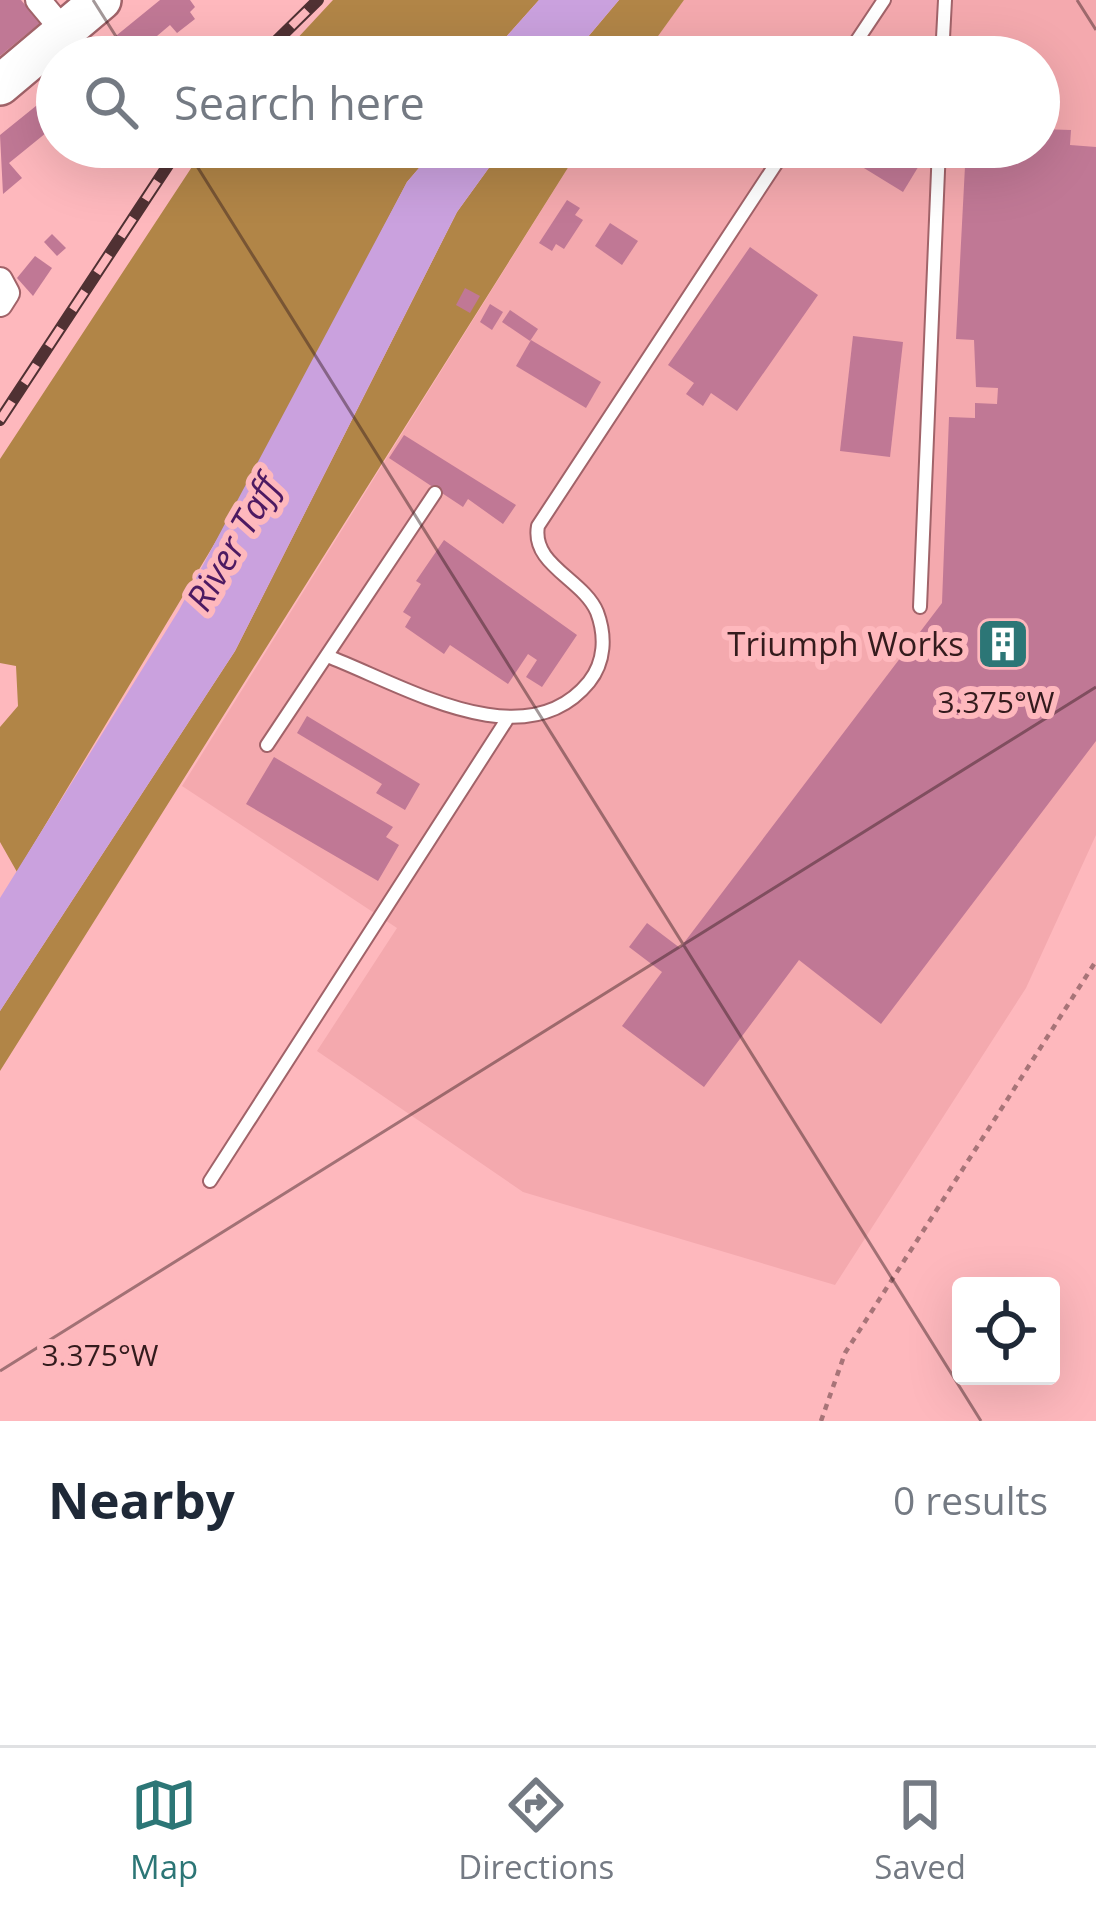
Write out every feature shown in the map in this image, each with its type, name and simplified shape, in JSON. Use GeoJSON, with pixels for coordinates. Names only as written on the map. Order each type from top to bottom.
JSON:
{"type":"FeatureCollection","features":[{"type":"Feature","properties":{"kind":"main road"},"geometry":{"type":"LineString","coordinates":[[0,86],[50,15],[101,0]]}},
{"type":"Feature","properties":{"kind":"street"},"geometry":{"type":"LineString","coordinates":[[0,280],[7,293],[0,304]]}},
{"type":"Feature","properties":{"kind":"lane"},"geometry":{"type":"LineString","coordinates":[[860,36],[884,0]]}},
{"type":"Feature","properties":{"kind":"lane"},"geometry":{"type":"LineString","coordinates":[[943,36],[945,0]]}},
{"type":"Feature","properties":{"kind":"lane"},"geometry":{"type":"LineString","coordinates":[[327,656],[506,721],[553,711],[572,698],[599,666],[603,648],[596,609],[538,548],[538,526],[773,168]]}},
{"type":"Feature","properties":{"kind":"lane"},"geometry":{"type":"LineString","coordinates":[[920,607],[938,168]]}},
{"type":"Feature","properties":{"kind":"lane"},"geometry":{"type":"LineString","coordinates":[[267,745],[435,493]]}},
{"type":"Feature","properties":{"kind":"lane"},"geometry":{"type":"LineString","coordinates":[[210,1181],[506,721]]}},
{"type":"Feature","properties":{"kind":"path"},"geometry":{"type":"LineString","coordinates":[[821,1421],[845,1353],[1096,961]]}},
{"type":"Feature","properties":{"kind":"shaded area"},"geometry":{"type":"Polygon","coordinates":[[[333,0],[539,0],[507,36],[300,36],[333,0]]]}},
{"type":"Feature","properties":{"kind":"shaded area"},"geometry":{"type":"Polygon","coordinates":[[[619,0],[684,0],[658,36],[589,36],[619,0]]]}},
{"type":"Feature","properties":{"kind":"shaded area"},"geometry":{"type":"Polygon","coordinates":[[[684,0],[1096,0],[1096,835],[1026,988],[835,1285],[523,1192],[317,1051],[397,928],[182,786],[568,168],[1060,168],[1060,36],[658,36],[684,0]]]}},
{"type":"Feature","properties":{"kind":"shaded area"},"geometry":{"type":"Polygon","coordinates":[[[191,168],[419,168],[407,182],[248,488],[17,872],[0,842],[0,727],[18,706],[16,666],[0,663],[0,459],[191,168]]]}},
{"type":"Feature","properties":{"kind":"shaded area"},"geometry":{"type":"Polygon","coordinates":[[[489,168],[568,168],[0,1071],[0,1011],[235,651],[457,212],[489,168]]]}},
{"type":"Feature","properties":{"kind":"water"},"geometry":{"type":"Polygon","coordinates":[[[539,0],[619,0],[589,36],[507,36],[539,0]]]}},
{"type":"Feature","properties":{"kind":"water","name":"River Taff"},"geometry":{"type":"Polygon","coordinates":[[[419,168],[489,168],[457,212],[235,651],[0,1011],[0,898],[179,610],[407,182],[419,168]]]}},
{"type":"Feature","properties":{"kind":"building"},"geometry":{"type":"Polygon","coordinates":[[[0,0],[21,0],[40,23],[0,56],[0,0]]]}},
{"type":"Feature","properties":{"kind":"building"},"geometry":{"type":"Polygon","coordinates":[[[160,0],[190,0],[195,7],[190,12],[195,19],[177,33],[170,25],[157,36],[116,36],[160,0]]]}},
{"type":"Feature","properties":{"kind":"building"},"geometry":{"type":"Polygon","coordinates":[[[36,106],[36,141],[9,163],[22,178],[3,194],[0,135],[36,106]]]}},
{"type":"Feature","properties":{"kind":"building","name":"Triumph Works"},"geometry":{"type":"Polygon","coordinates":[[[1060,130],[1071,130],[1070,145],[1096,147],[1096,741],[881,1024],[799,960],[704,1087],[622,1026],[662,972],[629,947],[647,923],[680,948],[942,603],[949,417],[975,418],[975,403],[997,404],[998,388],[976,387],[974,340],[956,339],[965,168],[1060,168],[1060,130]]]}},
{"type":"Feature","properties":{"kind":"building"},"geometry":{"type":"Polygon","coordinates":[[[864,168],[918,168],[903,192],[864,168]]]}},
{"type":"Feature","properties":{"kind":"building"},"geometry":{"type":"Polygon","coordinates":[[[567,200],[580,208],[575,215],[583,220],[564,249],[556,244],[552,251],[539,243],[567,200]]]}},
{"type":"Feature","properties":{"kind":"building"},"geometry":{"type":"Polygon","coordinates":[[[610,223],[638,241],[622,265],[595,246],[610,223]]]}},
{"type":"Feature","properties":{"kind":"building"},"geometry":{"type":"Polygon","coordinates":[[[52,234],[66,248],[57,256],[44,242],[52,234]]]}},
{"type":"Feature","properties":{"kind":"building"},"geometry":{"type":"Polygon","coordinates":[[[750,247],[818,295],[737,411],[711,393],[703,406],[686,394],[694,383],[668,365],[750,247]]]}},
{"type":"Feature","properties":{"kind":"building"},"geometry":{"type":"Polygon","coordinates":[[[35,256],[52,268],[33,296],[17,278],[35,256]]]}},
{"type":"Feature","properties":{"kind":"building"},"geometry":{"type":"Polygon","coordinates":[[[465,288],[480,296],[470,313],[456,305],[465,288]]]}},
{"type":"Feature","properties":{"kind":"building"},"geometry":{"type":"Polygon","coordinates":[[[490,304],[503,312],[492,330],[480,322],[490,304]]]}},
{"type":"Feature","properties":{"kind":"building"},"geometry":{"type":"Polygon","coordinates":[[[510,310],[538,329],[530,341],[502,322],[510,310]]]}},
{"type":"Feature","properties":{"kind":"building"},"geometry":{"type":"Polygon","coordinates":[[[853,336],[903,342],[890,457],[840,451],[853,336]]]}},
{"type":"Feature","properties":{"kind":"building"},"geometry":{"type":"Polygon","coordinates":[[[531,340],[601,382],[586,408],[516,366],[531,340]]]}},
{"type":"Feature","properties":{"kind":"building"},"geometry":{"type":"Polygon","coordinates":[[[404,435],[516,505],[503,524],[468,499],[463,507],[389,458],[404,435]]]}},
{"type":"Feature","properties":{"kind":"building"},"geometry":{"type":"Polygon","coordinates":[[[444,540],[577,635],[542,687],[526,677],[537,660],[528,654],[508,684],[450,645],[444,654],[405,627],[411,617],[403,612],[421,584],[416,581],[444,540]]]}},
{"type":"Feature","properties":{"kind":"building"},"geometry":{"type":"Polygon","coordinates":[[[307,716],[420,784],[405,810],[376,793],[382,784],[297,733],[307,716]]]}},
{"type":"Feature","properties":{"kind":"building"},"geometry":{"type":"Polygon","coordinates":[[[274,757],[393,827],[386,837],[399,845],[378,881],[246,804],[274,757]]]}},
{"type":"Feature","properties":{"kind":"railway"},"geometry":{"type":"LineString","coordinates":[[281,36],[318,0]]}},
{"type":"Feature","properties":{"kind":"railway"},"geometry":{"type":"LineString","coordinates":[[0,420],[166,168]]}},
{"type":"Feature","properties":{"kind":"place","name":"Triumph Works"},"geometry":{"type":"Point","coordinates":[1003,644]}}]}
